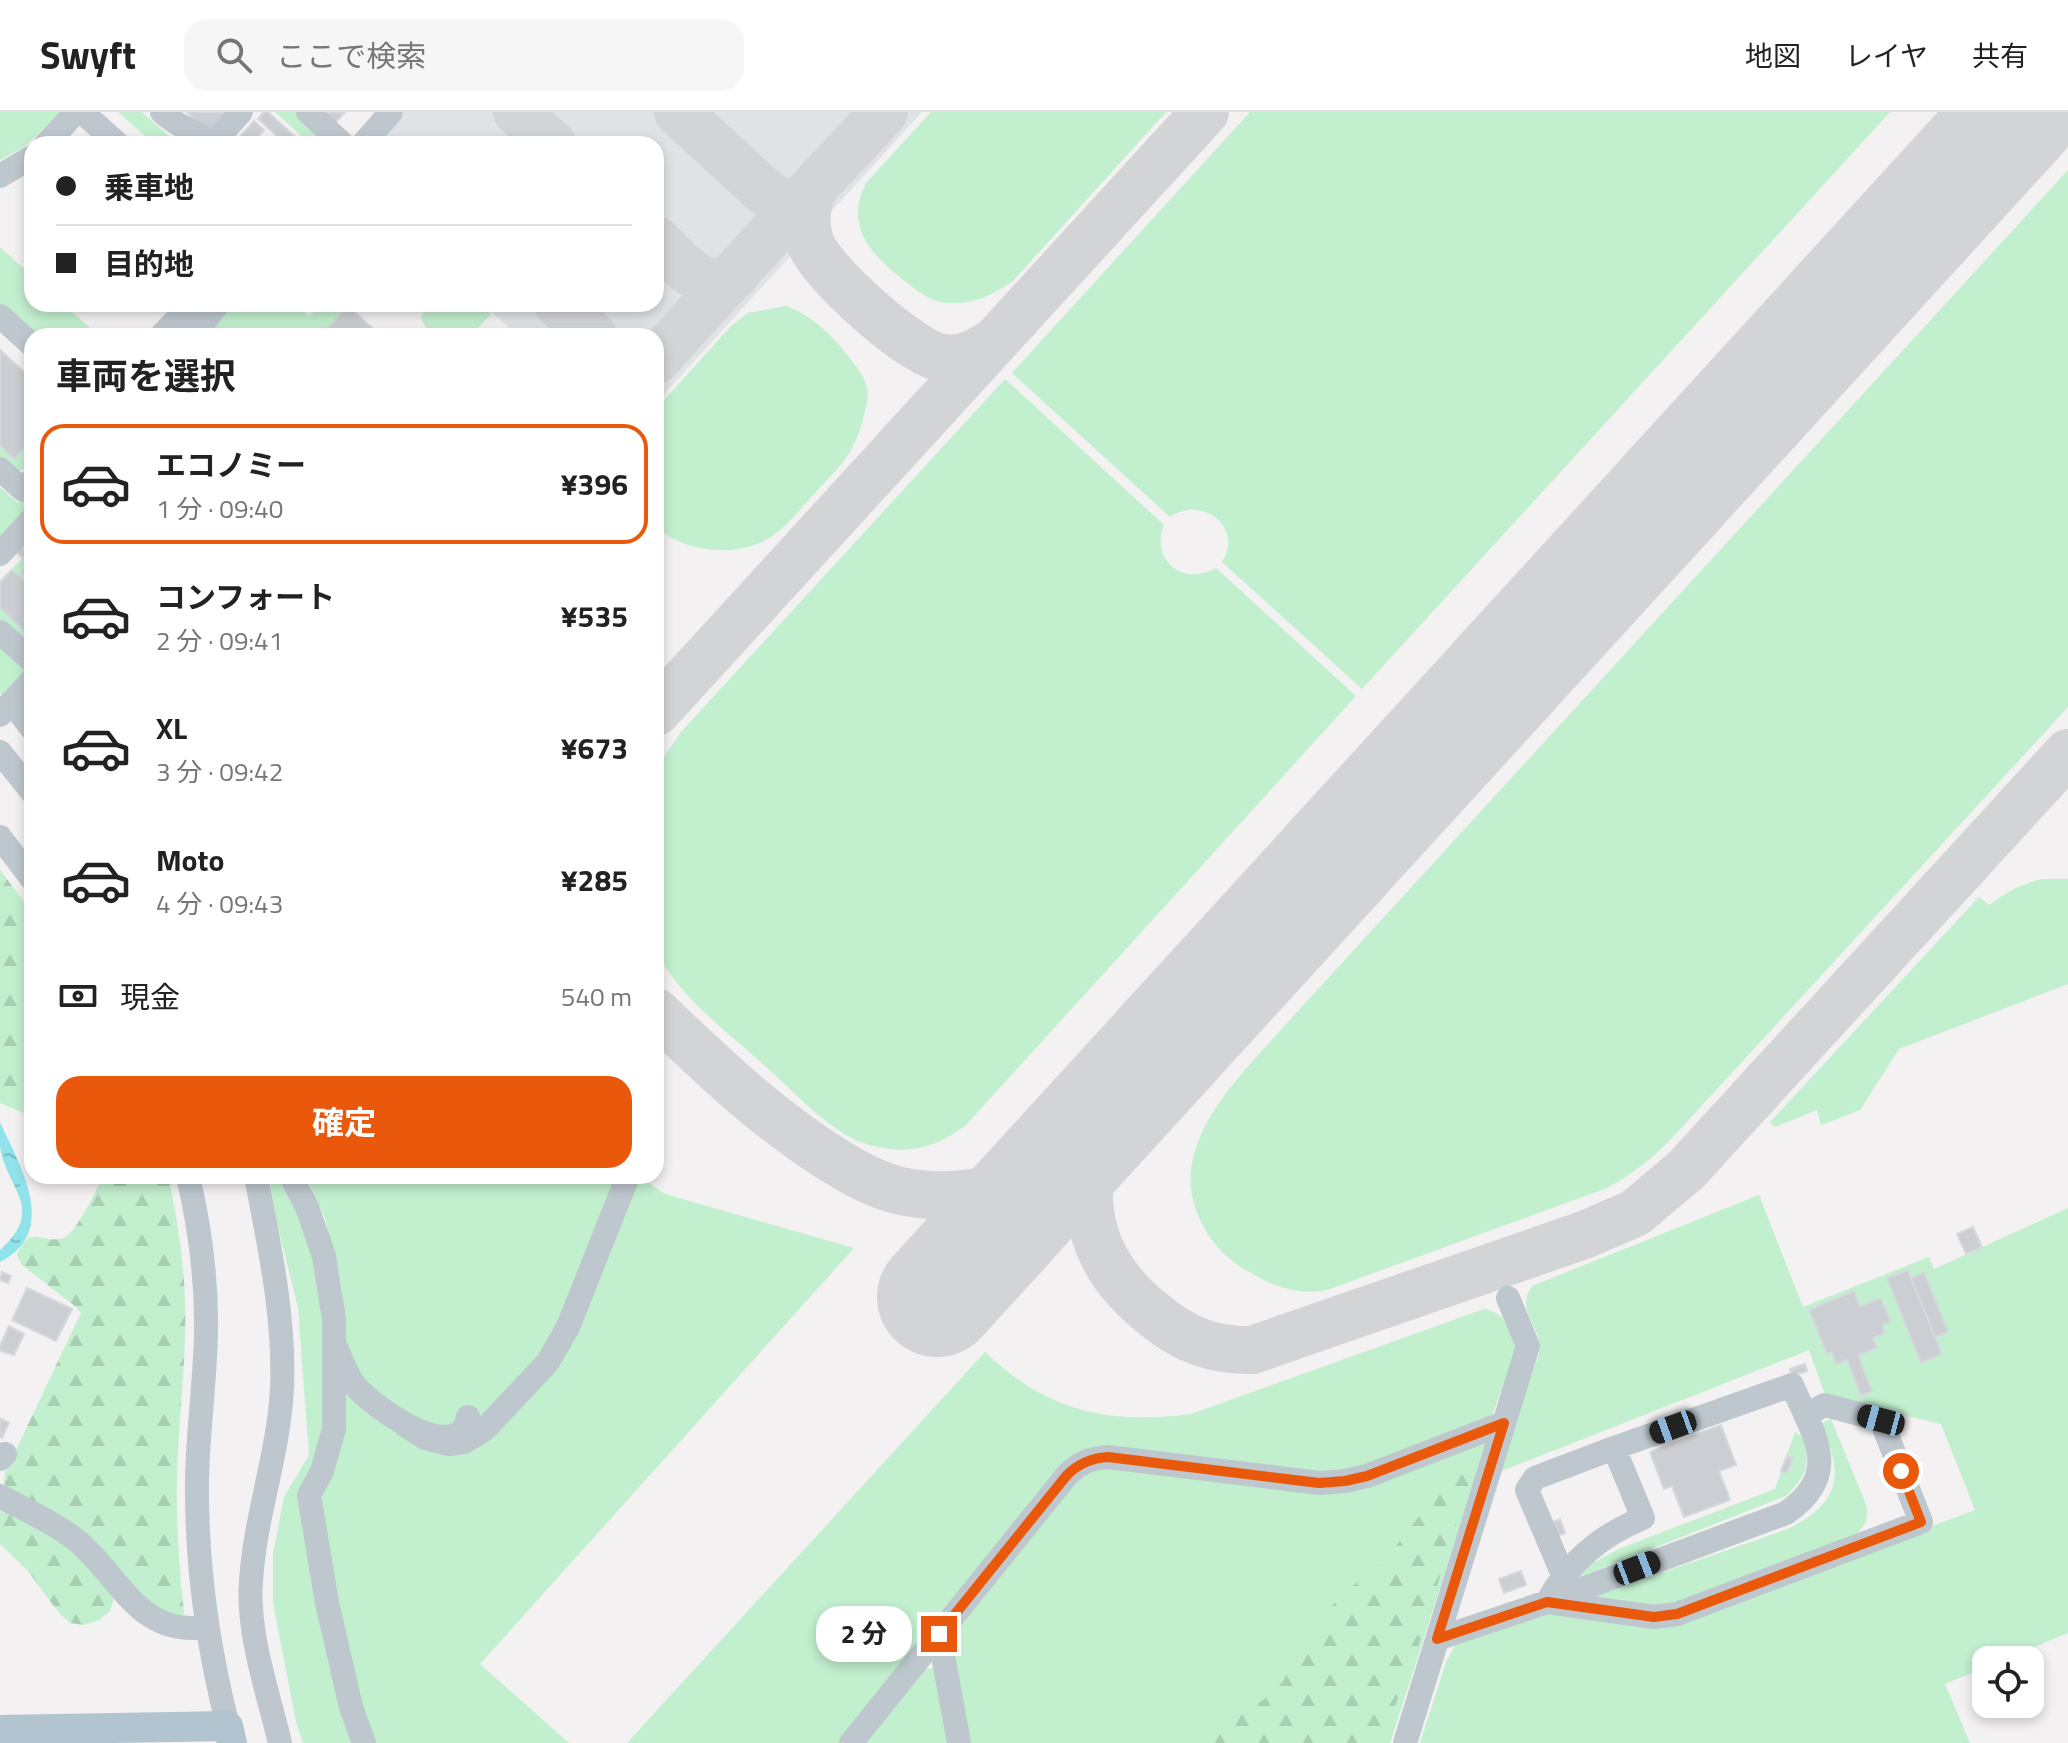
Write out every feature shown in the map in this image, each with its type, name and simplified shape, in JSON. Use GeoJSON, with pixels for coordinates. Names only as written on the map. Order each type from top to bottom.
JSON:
{"type":"FeatureCollection","features":[{"type":"Feature","properties":{"kind":"main road"},"geometry":{"type":"LineString","coordinates":[[0,1730],[230,1734]]}},
{"type":"Feature","properties":{"kind":"street"},"geometry":{"type":"LineString","coordinates":[[54,136],[76,112]]}},
{"type":"Feature","properties":{"kind":"street"},"geometry":{"type":"LineString","coordinates":[[82,112],[109,136]]}},
{"type":"Feature","properties":{"kind":"street"},"geometry":{"type":"LineString","coordinates":[[162,112],[177,125],[204,136]]}},
{"type":"Feature","properties":{"kind":"street"},"geometry":{"type":"LineString","coordinates":[[222,136],[241,112]]}},
{"type":"Feature","properties":{"kind":"street"},"geometry":{"type":"LineString","coordinates":[[308,112],[334,136]]}},
{"type":"Feature","properties":{"kind":"street"},"geometry":{"type":"LineString","coordinates":[[370,136],[391,112]]}},
{"type":"Feature","properties":{"kind":"street"},"geometry":{"type":"LineString","coordinates":[[0,176],[24,162]]}},
{"type":"Feature","properties":{"kind":"street"},"geometry":{"type":"LineString","coordinates":[[168,328],[184,312]]}},
{"type":"Feature","properties":{"kind":"street"},"geometry":{"type":"LineString","coordinates":[[199,328],[212,312]]}},
{"type":"Feature","properties":{"kind":"street"},"geometry":{"type":"LineString","coordinates":[[0,316],[24,338]]}},
{"type":"Feature","properties":{"kind":"street"},"geometry":{"type":"LineString","coordinates":[[0,469],[24,489]]}},
{"type":"Feature","properties":{"kind":"street"},"geometry":{"type":"LineString","coordinates":[[0,554],[24,528]]}},
{"type":"Feature","properties":{"kind":"street"},"geometry":{"type":"LineString","coordinates":[[0,632],[24,654]]}},
{"type":"Feature","properties":{"kind":"street"},"geometry":{"type":"LineString","coordinates":[[24,689],[6,708],[24,723]]}},
{"type":"Feature","properties":{"kind":"street"},"geometry":{"type":"LineString","coordinates":[[0,752],[24,782]]}},
{"type":"Feature","properties":{"kind":"street"},"geometry":{"type":"LineString","coordinates":[[0,837],[24,868]]}},
{"type":"Feature","properties":{"kind":"street"},"geometry":{"type":"LineString","coordinates":[[190,1184],[200,1238],[205,1300],[205,1361],[197,1488],[200,1565],[207,1627],[230,1734]]}},
{"type":"Feature","properties":{"kind":"street"},"geometry":{"type":"LineString","coordinates":[[257,1184],[281,1324],[282,1385],[277,1432],[257,1524],[251,1584],[255,1634],[280,1743]]}},
{"type":"Feature","properties":{"kind":"street"},"geometry":{"type":"LineString","coordinates":[[295,1184],[307,1207],[324,1256],[334,1319],[334,1429],[322,1471],[309,1495],[327,1603],[351,1707],[364,1743]]}},
{"type":"Feature","properties":{"kind":"street"},"geometry":{"type":"LineString","coordinates":[[334,1339],[345,1369],[357,1388],[425,1438],[449,1444],[464,1442],[484,1430],[548,1362],[573,1316],[625,1184]]}},
{"type":"Feature","properties":{"kind":"street"},"geometry":{"type":"LineString","coordinates":[[1405,1743],[1528,1346],[1508,1298]]}},
{"type":"Feature","properties":{"kind":"street"},"geometry":{"type":"LineString","coordinates":[[1437,1639],[1547,1602],[1786,1513],[1802,1502],[1816,1483],[1821,1464],[1818,1446],[1792,1385],[1535,1478],[1527,1490],[1563,1575]]}},
{"type":"Feature","properties":{"kind":"street"},"geometry":{"type":"LineString","coordinates":[[1547,1602],[1654,1617],[1677,1614],[1921,1522],[1881,1420],[1825,1405],[1805,1415]]}},
{"type":"Feature","properties":{"kind":"street"},"geometry":{"type":"LineString","coordinates":[[405,1425],[431,1435],[449,1437],[463,1430],[468,1417]]}},
{"type":"Feature","properties":{"kind":"street"},"geometry":{"type":"LineString","coordinates":[[851,1743],[1067,1475],[1094,1458],[1108,1457],[1319,1483],[1345,1481],[1367,1476],[1504,1423]]}},
{"type":"Feature","properties":{"kind":"street"},"geometry":{"type":"LineString","coordinates":[[1547,1602],[1563,1575],[1584,1553],[1614,1529],[1643,1518],[1614,1448]]}},
{"type":"Feature","properties":{"kind":"street"},"geometry":{"type":"LineString","coordinates":[[0,1496],[72,1537],[92,1555],[138,1609],[168,1626],[188,1630],[207,1627]]}},
{"type":"Feature","properties":{"kind":"street"},"geometry":{"type":"LineString","coordinates":[[939,1634],[959,1743]]}},
{"type":"Feature","properties":{"kind":"shaded area"},"geometry":{"type":"Polygon","coordinates":[[[380,112],[922,112],[664,394],[664,328],[509,328],[492,312],[664,312],[664,136],[358,136],[380,112]]]}},
{"type":"Feature","properties":{"kind":"green space"},"geometry":{"type":"Polygon","coordinates":[[[0,112],[60,112],[35,136],[24,136],[24,147],[0,160],[0,112]]]}},
{"type":"Feature","properties":{"kind":"green space"},"geometry":{"type":"Polygon","coordinates":[[[118,112],[142,112],[169,136],[145,136],[118,112]]]}},
{"type":"Feature","properties":{"kind":"green space"},"geometry":{"type":"Polygon","coordinates":[[[275,112],[298,112],[322,136],[301,136],[275,112]]]}},
{"type":"Feature","properties":{"kind":"green space"},"geometry":{"type":"Polygon","coordinates":[[[931,112],[1166,112],[1013,281],[983,298],[949,303],[926,296],[883,262],[865,240],[858,214],[866,183],[931,112]]]}},
{"type":"Feature","properties":{"kind":"green space"},"geometry":{"type":"Polygon","coordinates":[[[1250,112],[1890,112],[1362,689],[1222,562],[1228,549],[1228,537],[1216,518],[1194,510],[1170,517],[1012,373],[1250,112]]]}},
{"type":"Feature","properties":{"kind":"green space"},"geometry":{"type":"Polygon","coordinates":[[[2068,170],[2068,707],[1672,1138],[1625,1177],[1607,1188],[1327,1290],[1292,1290],[1261,1279],[1233,1262],[1203,1227],[1191,1184],[1193,1158],[1202,1133],[1232,1085],[2068,170]]]}},
{"type":"Feature","properties":{"kind":"green space"},"geometry":{"type":"Polygon","coordinates":[[[0,247],[24,269],[24,312],[72,312],[90,328],[24,329],[0,307],[0,247]]]}},
{"type":"Feature","properties":{"kind":"green space"},"geometry":{"type":"Polygon","coordinates":[[[786,306],[822,328],[862,376],[867,387],[866,405],[857,437],[847,456],[786,525],[752,546],[724,550],[695,547],[664,533],[664,400],[731,326],[748,313],[786,306]]]}},
{"type":"Feature","properties":{"kind":"green space"},"geometry":{"type":"Polygon","coordinates":[[[226,312],[304,312],[308,316],[314,312],[355,312],[372,328],[212,328],[226,312]]]}},
{"type":"Feature","properties":{"kind":"green space"},"geometry":{"type":"Polygon","coordinates":[[[423,312],[491,314],[478,328],[426,328],[421,319],[423,312]]]}},
{"type":"Feature","properties":{"kind":"green space"},"geometry":{"type":"Polygon","coordinates":[[[1005,379],[1164,525],[1162,549],[1172,567],[1192,574],[1216,568],[1356,696],[966,1125],[934,1144],[899,1150],[852,1139],[824,1120],[706,1014],[664,965],[664,757],[681,732],[1005,379]]]}},
{"type":"Feature","properties":{"kind":"green space"},"geometry":{"type":"Polygon","coordinates":[[[0,446],[14,459],[24,448],[24,469],[14,470],[0,461],[0,446]]]}},
{"type":"Feature","properties":{"kind":"green space"},"geometry":{"type":"Polygon","coordinates":[[[0,487],[18,503],[24,497],[24,518],[0,541],[0,487]]]}},
{"type":"Feature","properties":{"kind":"green space"},"geometry":{"type":"Polygon","coordinates":[[[24,538],[24,644],[0,623],[0,580],[22,559],[13,550],[24,538]]]}},
{"type":"Feature","properties":{"kind":"green space"},"geometry":{"type":"Polygon","coordinates":[[[0,640],[24,666],[24,672],[17,684],[0,694],[0,640]]]}},
{"type":"Feature","properties":{"kind":"green space"},"geometry":{"type":"Polygon","coordinates":[[[0,870],[24,902],[24,1114],[0,1103],[0,870]]]}},
{"type":"Feature","properties":{"kind":"green space"},"geometry":{"type":"Polygon","coordinates":[[[2042,879],[2068,879],[2068,984],[1899,1049],[1860,1110],[1821,1125],[1817,1110],[1775,1127],[1770,1122],[1979,897],[1989,905],[2014,889],[2042,879]]]}},
{"type":"Feature","properties":{"kind":"green space"},"geometry":{"type":"Polygon","coordinates":[[[99,1184],[170,1184],[177,1223],[185,1302],[177,1496],[184,1612],[183,1617],[175,1622],[7,1491],[4,1482],[5,1473],[81,1313],[22,1265],[17,1255],[27,1239],[57,1239],[70,1233],[99,1184]]]}},
{"type":"Feature","properties":{"kind":"green space"},"geometry":{"type":"Polygon","coordinates":[[[270,1184],[284,1184],[309,1240],[319,1281],[325,1334],[322,1444],[311,1474],[356,1743],[303,1743],[296,1722],[273,1603],[273,1554],[284,1497],[309,1455],[298,1308],[270,1184]]]}},
{"type":"Feature","properties":{"kind":"green space"},"geometry":{"type":"Polygon","coordinates":[[[310,1184],[650,1184],[665,1194],[854,1248],[480,1664],[569,1743],[371,1743],[354,1691],[318,1501],[343,1340],[342,1288],[325,1218],[310,1184]]]}},
{"type":"Feature","properties":{"kind":"green space"},"geometry":{"type":"Polygon","coordinates":[[[1759,1195],[1803,1307],[1929,1257],[1934,1269],[2068,1208],[2068,1633],[2037,1646],[1972,1646],[1972,1673],[1945,1684],[1970,1743],[1420,1743],[1446,1662],[1455,1645],[1548,1609],[1683,1620],[1975,1510],[1941,1424],[1826,1397],[1809,1350],[1499,1472],[1539,1354],[1537,1335],[1526,1304],[1532,1286],[1759,1195]]]}},
{"type":"Feature","properties":{"kind":"green space"},"geometry":{"type":"Polygon","coordinates":[[[1484,1309],[1502,1317],[1518,1345],[1490,1421],[1353,1470],[1328,1475],[1093,1451],[845,1743],[627,1743],[985,1352],[1031,1388],[1055,1400],[1106,1415],[1161,1417],[1191,1414],[1484,1309]]]}},
{"type":"Feature","properties":{"kind":"green space"},"geometry":{"type":"Polygon","coordinates":[[[1831,1419],[1867,1507],[1866,1522],[1855,1537],[1693,1600],[1642,1608],[1586,1599],[1788,1529],[1806,1519],[1828,1497],[1833,1485],[1833,1458],[1821,1423],[1831,1419]]]}},
{"type":"Feature","properties":{"kind":"green space"},"geometry":{"type":"Polygon","coordinates":[[[1795,1432],[1803,1437],[1806,1463],[1802,1476],[1786,1496],[1577,1578],[1583,1568],[1621,1548],[1775,1489],[1795,1432]]]}},
{"type":"Feature","properties":{"kind":"green space"},"geometry":{"type":"Polygon","coordinates":[[[1489,1436],[1390,1743],[962,1743],[948,1635],[1078,1470],[1093,1465],[1308,1491],[1489,1436]]]}},
{"type":"Feature","properties":{"kind":"green space"},"geometry":{"type":"Polygon","coordinates":[[[1464,1471],[1471,1477],[1420,1641],[1381,1743],[1197,1743],[1198,1737],[1219,1717],[1262,1701],[1282,1683],[1312,1628],[1344,1592],[1382,1564],[1452,1474],[1464,1471]]]}},
{"type":"Feature","properties":{"kind":"green space"},"geometry":{"type":"Polygon","coordinates":[[[0,1502],[58,1534],[115,1595],[110,1611],[99,1620],[84,1625],[70,1623],[59,1613],[28,1571],[0,1544],[0,1502]]]}},
{"type":"Feature","properties":{"kind":"green space"},"geometry":{"type":"Polygon","coordinates":[[[932,1668],[941,1672],[956,1743],[861,1743],[923,1670],[932,1668]]]}},
{"type":"Feature","properties":{"kind":"water"},"geometry":{"type":"Polygon","coordinates":[[[0,1122],[24,1177],[32,1216],[28,1233],[18,1249],[0,1262],[0,1250],[14,1235],[21,1222],[22,1210],[0,1147],[0,1122]]]}},
{"type":"Feature","properties":{"kind":"building"},"geometry":{"type":"Polygon","coordinates":[[[187,112],[226,112],[208,132],[187,112]]]}},
{"type":"Feature","properties":{"kind":"building"},"geometry":{"type":"Polygon","coordinates":[[[268,112],[294,136],[277,136],[258,119],[268,112]]]}},
{"type":"Feature","properties":{"kind":"building"},"geometry":{"type":"Polygon","coordinates":[[[322,112],[345,112],[334,124],[322,112]]]}},
{"type":"Feature","properties":{"kind":"building"},"geometry":{"type":"Polygon","coordinates":[[[254,121],[264,130],[258,136],[240,136],[254,121]]]}},
{"type":"Feature","properties":{"kind":"building"},"geometry":{"type":"Polygon","coordinates":[[[342,312],[355,312],[372,328],[327,328],[342,312]]]}},
{"type":"Feature","properties":{"kind":"building"},"geometry":{"type":"Polygon","coordinates":[[[0,350],[24,372],[24,448],[14,459],[0,446],[0,350]]]}},
{"type":"Feature","properties":{"kind":"building"},"geometry":{"type":"Polygon","coordinates":[[[20,546],[24,550],[24,559],[15,551],[20,546]]]}},
{"type":"Feature","properties":{"kind":"building"},"geometry":{"type":"Polygon","coordinates":[[[12,570],[24,581],[24,630],[0,608],[0,582],[12,570]]]}},
{"type":"Feature","properties":{"kind":"building"},"geometry":{"type":"Polygon","coordinates":[[[1973,1227],[1982,1247],[1966,1254],[1957,1234],[1973,1227]]]}},
{"type":"Feature","properties":{"kind":"building"},"geometry":{"type":"Polygon","coordinates":[[[1908,1270],[1942,1354],[1921,1363],[1887,1278],[1908,1270]]]}},
{"type":"Feature","properties":{"kind":"building"},"geometry":{"type":"Polygon","coordinates":[[[2,1272],[11,1276],[8,1283],[0,1280],[2,1272]]]}},
{"type":"Feature","properties":{"kind":"building"},"geometry":{"type":"Polygon","coordinates":[[[1924,1272],[1948,1332],[1935,1337],[1911,1278],[1924,1272]]]}},
{"type":"Feature","properties":{"kind":"building"},"geometry":{"type":"Polygon","coordinates":[[[27,1288],[72,1309],[56,1341],[12,1320],[27,1288]]]}},
{"type":"Feature","properties":{"kind":"building"},"geometry":{"type":"Polygon","coordinates":[[[1854,1291],[1860,1307],[1881,1298],[1891,1322],[1882,1325],[1885,1333],[1873,1338],[1877,1348],[1858,1355],[1872,1391],[1861,1396],[1847,1360],[1836,1364],[1832,1352],[1827,1354],[1809,1310],[1854,1291]]]}},
{"type":"Feature","properties":{"kind":"building"},"geometry":{"type":"Polygon","coordinates":[[[9,1326],[24,1334],[14,1355],[0,1351],[9,1326]]]}},
{"type":"Feature","properties":{"kind":"building"},"geometry":{"type":"Polygon","coordinates":[[[1805,1364],[1807,1371],[1792,1376],[1790,1369],[1805,1364]]]}},
{"type":"Feature","properties":{"kind":"building"},"geometry":{"type":"Polygon","coordinates":[[[0,1418],[9,1423],[2,1438],[0,1437],[0,1418]]]}},
{"type":"Feature","properties":{"kind":"building"},"geometry":{"type":"Polygon","coordinates":[[[1721,1425],[1736,1465],[1719,1471],[1730,1500],[1684,1517],[1672,1486],[1664,1489],[1650,1452],[1721,1425]]]}},
{"type":"Feature","properties":{"kind":"building"},"geometry":{"type":"Polygon","coordinates":[[[1787,1456],[1793,1458],[1787,1473],[1781,1471],[1787,1456]]]}},
{"type":"Feature","properties":{"kind":"building"},"geometry":{"type":"Polygon","coordinates":[[[1560,1519],[1565,1533],[1558,1536],[1553,1522],[1560,1519]]]}},
{"type":"Feature","properties":{"kind":"building"},"geometry":{"type":"Polygon","coordinates":[[[1521,1571],[1526,1585],[1504,1593],[1499,1579],[1521,1571]]]}},
{"type":"Feature","properties":{"kind":"taxiway"},"geometry":{"type":"LineString","coordinates":[[517,112],[543,136]]}},
{"type":"Feature","properties":{"kind":"taxiway"},"geometry":{"type":"LineString","coordinates":[[678,112],[771,196],[792,202],[809,194]]}},
{"type":"Feature","properties":{"kind":"taxiway"},"geometry":{"type":"LineString","coordinates":[[884,112],[814,187],[807,214],[810,242],[830,272],[848,291],[890,328],[929,353],[943,358],[957,358],[970,355],[994,342]]}},
{"type":"Feature","properties":{"kind":"taxiway"},"geometry":{"type":"LineString","coordinates":[[664,703],[1205,112]]}},
{"type":"Feature","properties":{"kind":"taxiway"},"geometry":{"type":"LineString","coordinates":[[664,351],[814,187]]}},
{"type":"Feature","properties":{"kind":"taxiway"},"geometry":{"type":"LineString","coordinates":[[664,248],[702,280],[724,281],[735,275]]}},
{"type":"Feature","properties":{"kind":"taxiway"},"geometry":{"type":"LineString","coordinates":[[567,312],[584,328]]}},
{"type":"Feature","properties":{"kind":"taxiway"},"geometry":{"type":"LineString","coordinates":[[1121,1096],[1105,1125],[1094,1155],[1089,1183],[1090,1212],[1096,1239],[1127,1290],[1175,1330],[1211,1346],[1252,1350],[1584,1235],[1635,1213],[1686,1170],[2068,753]]}},
{"type":"Feature","properties":{"kind":"taxiway"},"geometry":{"type":"LineString","coordinates":[[664,1020],[772,1117],[840,1164],[884,1186],[927,1195],[972,1193],[1017,1181],[1066,1155]]}},
{"type":"Feature","properties":{"kind":"runway"},"geometry":{"type":"LineString","coordinates":[[937,1297],[2019,112]]}},
{"type":"Feature","properties":{"kind":"route"},"geometry":{"type":"LineString","coordinates":[[939,1634],[1067,1475],[1094,1458],[1108,1457],[1319,1483],[1345,1481],[1367,1476],[1504,1423],[1437,1639],[1547,1602],[1654,1617],[1677,1614],[1921,1522],[1901,1471]]}}]}
